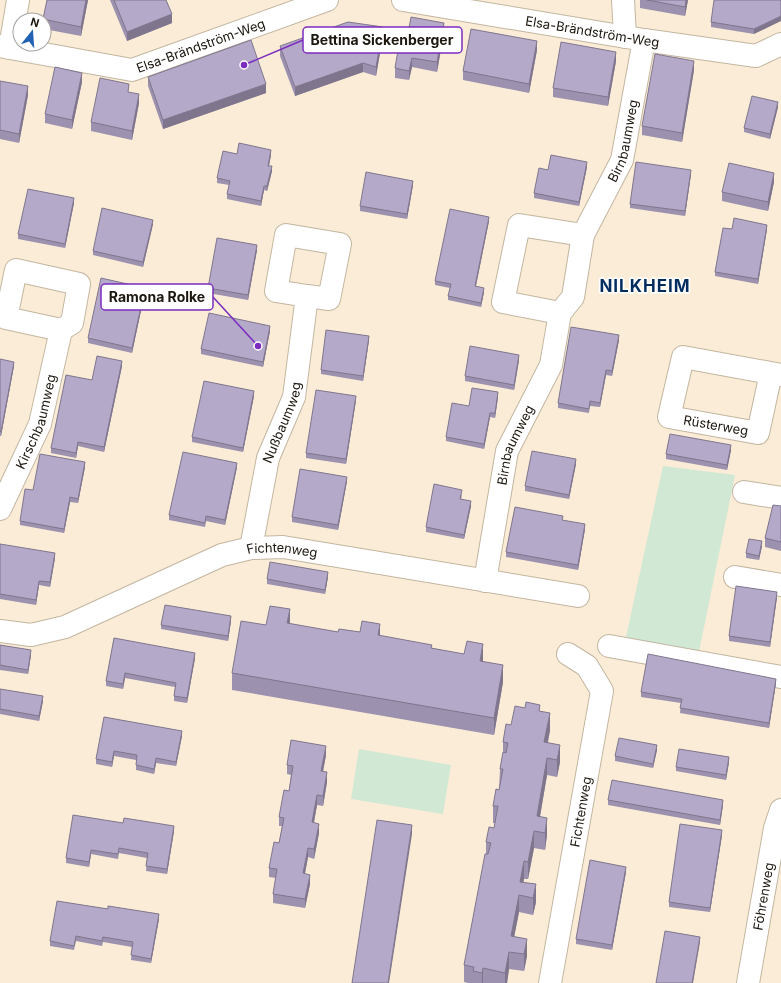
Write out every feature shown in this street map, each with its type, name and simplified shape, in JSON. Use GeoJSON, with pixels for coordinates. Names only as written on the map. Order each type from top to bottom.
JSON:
{"type":"FeatureCollection","features":[{"type":"Feature","properties":{"kind":"street"},"geometry":{"type":"LineString","coordinates":[[5,47],[18,0]]}},
{"type":"Feature","properties":{"kind":"street","name":"Elsa-Brändström-Weg"},"geometry":{"type":"LineString","coordinates":[[5,47],[132,70],[327,0]]}},
{"type":"Feature","properties":{"kind":"street","name":"Elsa-Brändström-Weg"},"geometry":{"type":"LineString","coordinates":[[403,0],[634,39],[756,56],[781,44]]}},
{"type":"Feature","properties":{"kind":"street","name":"Birnbaumweg"},"geometry":{"type":"LineString","coordinates":[[485,581],[507,451],[551,365],[560,313],[573,297],[583,235],[622,160],[634,39],[623,0]]}},
{"type":"Feature","properties":{"kind":"street"},"geometry":{"type":"LineString","coordinates":[[560,313],[504,302],[519,225],[583,235]]}},
{"type":"Feature","properties":{"kind":"street","name":"Nußbaumweg"},"geometry":{"type":"LineString","coordinates":[[250,548],[268,458],[294,397],[307,296]]}},
{"type":"Feature","properties":{"kind":"street","name":"Kirschbaumweg"},"geometry":{"type":"LineString","coordinates":[[0,508],[40,424],[61,330]]}},
{"type":"Feature","properties":{"kind":"street","name":"Rüsterweg"},"geometry":{"type":"LineString","coordinates":[[682,358],[776,374],[758,433],[669,417],[682,358]]}},
{"type":"Feature","properties":{"kind":"street"},"geometry":{"type":"LineString","coordinates":[[744,492],[781,498]]}},
{"type":"Feature","properties":{"kind":"street","name":"Fichtenweg"},"geometry":{"type":"LineString","coordinates":[[0,631],[31,635],[66,627],[222,555],[250,548],[283,547],[578,596]]}},
{"type":"Feature","properties":{"kind":"street"},"geometry":{"type":"LineString","coordinates":[[735,576],[781,585]]}},
{"type":"Feature","properties":{"kind":"street"},"geometry":{"type":"LineString","coordinates":[[609,646],[781,677]]}},
{"type":"Feature","properties":{"kind":"street","name":"Fichtenweg"},"geometry":{"type":"LineString","coordinates":[[550,983],[602,691],[587,666],[568,654]]}},
{"type":"Feature","properties":{"kind":"street","name":"Föhrenweg"},"geometry":{"type":"LineString","coordinates":[[748,983],[775,828],[781,810]]}},
{"type":"Feature","properties":{"kind":"green space"},"geometry":{"type":"Polygon","coordinates":[[[663,466],[735,475],[699,652],[626,637],[663,466]]]}},
{"type":"Feature","properties":{"kind":"green space"},"geometry":{"type":"Polygon","coordinates":[[[359,749],[451,765],[443,814],[351,799],[359,749]]]}},
{"type":"Feature","properties":{"kind":"building"},"geometry":{"type":"Polygon","coordinates":[[[47,0],[86,0],[81,27],[52,21],[52,12],[44,12],[47,0]]]}},
{"type":"Feature","properties":{"kind":"building"},"geometry":{"type":"Polygon","coordinates":[[[114,0],[166,0],[172,14],[127,32],[114,0]]]}},
{"type":"Feature","properties":{"kind":"building"},"geometry":{"type":"Polygon","coordinates":[[[647,0],[686,0],[685,7],[647,0]]]}},
{"type":"Feature","properties":{"kind":"building"},"geometry":{"type":"Polygon","coordinates":[[[714,0],[781,0],[781,16],[754,29],[711,22],[714,0]]]}},
{"type":"Feature","properties":{"kind":"building"},"geometry":{"type":"Polygon","coordinates":[[[411,17],[444,23],[437,62],[412,58],[409,71],[395,68],[400,38],[407,39],[411,17]]]}},
{"type":"Feature","properties":{"kind":"building"},"geometry":{"type":"Polygon","coordinates":[[[348,22],[383,27],[376,67],[363,63],[295,87],[280,46],[348,22]]]}},
{"type":"Feature","properties":{"kind":"building"},"geometry":{"type":"Polygon","coordinates":[[[471,29],[537,41],[529,84],[463,71],[471,29]]]}},
{"type":"Feature","properties":{"kind":"building"},"geometry":{"type":"Polygon","coordinates":[[[251,40],[266,84],[163,120],[148,77],[251,40]]]}},
{"type":"Feature","properties":{"kind":"building"},"geometry":{"type":"Polygon","coordinates":[[[561,42],[616,52],[608,97],[553,88],[561,42]]]}},
{"type":"Feature","properties":{"kind":"building"},"geometry":{"type":"Polygon","coordinates":[[[655,54],[694,61],[682,133],[642,126],[655,54]]]}},
{"type":"Feature","properties":{"kind":"building"},"geometry":{"type":"Polygon","coordinates":[[[55,67],[82,73],[72,120],[45,114],[55,67]]]}},
{"type":"Feature","properties":{"kind":"building"},"geometry":{"type":"Polygon","coordinates":[[[100,78],[129,84],[128,92],[139,94],[132,131],[91,122],[100,78]]]}},
{"type":"Feature","properties":{"kind":"building"},"geometry":{"type":"Polygon","coordinates":[[[0,81],[28,86],[19,134],[0,130],[0,81]]]}},
{"type":"Feature","properties":{"kind":"building"},"geometry":{"type":"Polygon","coordinates":[[[752,96],[778,102],[770,134],[744,128],[752,96]]]}},
{"type":"Feature","properties":{"kind":"building"},"geometry":{"type":"Polygon","coordinates":[[[239,143],[271,150],[268,166],[272,166],[267,186],[264,186],[261,201],[227,194],[230,181],[217,178],[223,151],[237,154],[239,143]]]}},
{"type":"Feature","properties":{"kind":"building"},"geometry":{"type":"Polygon","coordinates":[[[551,155],[587,162],[579,202],[534,193],[539,168],[548,170],[551,155]]]}},
{"type":"Feature","properties":{"kind":"building"},"geometry":{"type":"Polygon","coordinates":[[[636,162],[691,170],[685,211],[630,204],[636,162]]]}},
{"type":"Feature","properties":{"kind":"building"},"geometry":{"type":"Polygon","coordinates":[[[729,163],[774,173],[768,202],[722,192],[729,163]]]}},
{"type":"Feature","properties":{"kind":"building"},"geometry":{"type":"Polygon","coordinates":[[[366,172],[413,181],[407,214],[360,206],[366,172]]]}},
{"type":"Feature","properties":{"kind":"building"},"geometry":{"type":"Polygon","coordinates":[[[28,189],[74,198],[65,244],[18,234],[28,189]]]}},
{"type":"Feature","properties":{"kind":"building"},"geometry":{"type":"Polygon","coordinates":[[[102,208],[153,220],[143,262],[93,251],[102,208]]]}},
{"type":"Feature","properties":{"kind":"building"},"geometry":{"type":"Polygon","coordinates":[[[450,209],[489,217],[475,286],[484,288],[481,303],[448,296],[451,284],[435,281],[450,209]]]}},
{"type":"Feature","properties":{"kind":"building"},"geometry":{"type":"Polygon","coordinates":[[[734,218],[767,225],[758,279],[715,272],[723,228],[732,229],[734,218]]]}},
{"type":"Feature","properties":{"kind":"building"},"geometry":{"type":"Polygon","coordinates":[[[217,238],[257,245],[248,295],[208,288],[217,238]]]}},
{"type":"Feature","properties":{"kind":"building"},"geometry":{"type":"Polygon","coordinates":[[[101,278],[145,288],[132,348],[88,338],[101,278]]]}},
{"type":"Feature","properties":{"kind":"building"},"geometry":{"type":"Polygon","coordinates":[[[209,313],[270,326],[263,362],[201,349],[209,313]]]}},
{"type":"Feature","properties":{"kind":"building"},"geometry":{"type":"Polygon","coordinates":[[[571,327],[619,335],[612,371],[606,370],[600,403],[590,401],[589,409],[558,403],[571,327]]]}},
{"type":"Feature","properties":{"kind":"building"},"geometry":{"type":"Polygon","coordinates":[[[326,330],[369,336],[363,376],[321,370],[326,330]]]}},
{"type":"Feature","properties":{"kind":"building"},"geometry":{"type":"Polygon","coordinates":[[[470,346],[519,355],[514,385],[465,376],[470,346]]]}},
{"type":"Feature","properties":{"kind":"building"},"geometry":{"type":"Polygon","coordinates":[[[97,356],[122,361],[104,447],[78,442],[76,453],[51,448],[66,375],[92,380],[97,356]]]}},
{"type":"Feature","properties":{"kind":"building"},"geometry":{"type":"Polygon","coordinates":[[[0,359],[14,362],[1,432],[0,431],[0,359]]]}},
{"type":"Feature","properties":{"kind":"building"},"geometry":{"type":"Polygon","coordinates":[[[204,381],[254,391],[243,448],[192,437],[204,381]]]}},
{"type":"Feature","properties":{"kind":"building"},"geometry":{"type":"Polygon","coordinates":[[[472,388],[498,392],[495,413],[490,413],[484,444],[446,437],[452,403],[469,406],[472,388]]]}},
{"type":"Feature","properties":{"kind":"building"},"geometry":{"type":"Polygon","coordinates":[[[316,390],[356,396],[346,459],[306,453],[316,390]]]}},
{"type":"Feature","properties":{"kind":"building"},"geometry":{"type":"Polygon","coordinates":[[[670,434],[731,445],[727,465],[666,454],[670,434]]]}},
{"type":"Feature","properties":{"kind":"building"},"geometry":{"type":"Polygon","coordinates":[[[532,451],[576,459],[569,495],[525,486],[532,451]]]}},
{"type":"Feature","properties":{"kind":"building"},"geometry":{"type":"Polygon","coordinates":[[[183,452],[237,463],[225,520],[206,516],[205,523],[169,515],[183,452]]]}},
{"type":"Feature","properties":{"kind":"building"},"geometry":{"type":"Polygon","coordinates":[[[40,454],[85,462],[78,499],[70,497],[64,529],[20,521],[25,489],[33,490],[40,454]]]}},
{"type":"Feature","properties":{"kind":"building"},"geometry":{"type":"Polygon","coordinates":[[[300,469],[347,477],[338,525],[292,517],[300,469]]]}},
{"type":"Feature","properties":{"kind":"building"},"geometry":{"type":"Polygon","coordinates":[[[434,484],[462,490],[460,499],[471,501],[464,535],[426,527],[434,484]]]}},
{"type":"Feature","properties":{"kind":"building"},"geometry":{"type":"Polygon","coordinates":[[[773,505],[781,506],[781,542],[765,538],[773,505]]]}},
{"type":"Feature","properties":{"kind":"building"},"geometry":{"type":"Polygon","coordinates":[[[515,507],[563,516],[562,520],[585,524],[578,565],[506,552],[515,507]]]}},
{"type":"Feature","properties":{"kind":"building"},"geometry":{"type":"Polygon","coordinates":[[[749,539],[762,541],[759,556],[746,553],[749,539]]]}},
{"type":"Feature","properties":{"kind":"building"},"geometry":{"type":"Polygon","coordinates":[[[0,544],[55,553],[50,582],[39,581],[36,600],[0,594],[0,544]]]}},
{"type":"Feature","properties":{"kind":"building"},"geometry":{"type":"Polygon","coordinates":[[[270,562],[328,572],[325,590],[267,579],[270,562]]]}},
{"type":"Feature","properties":{"kind":"building"},"geometry":{"type":"Polygon","coordinates":[[[736,586],[777,592],[770,642],[729,636],[736,586]]]}},
{"type":"Feature","properties":{"kind":"building"},"geometry":{"type":"Polygon","coordinates":[[[165,605],[231,616],[228,636],[161,625],[165,605]]]}},
{"type":"Feature","properties":{"kind":"building"},"geometry":{"type":"Polygon","coordinates":[[[270,606],[290,609],[287,623],[338,632],[339,629],[360,632],[362,621],[380,624],[378,635],[432,645],[431,648],[464,654],[467,641],[483,644],[480,661],[503,665],[494,718],[232,673],[241,621],[266,625],[270,606]]]}},
{"type":"Feature","properties":{"kind":"building"},"geometry":{"type":"Polygon","coordinates":[[[114,638],[195,653],[187,698],[174,696],[176,683],[125,673],[123,684],[106,681],[114,638]]]}},
{"type":"Feature","properties":{"kind":"building"},"geometry":{"type":"Polygon","coordinates":[[[0,645],[31,650],[28,670],[0,665],[0,645]]]}},
{"type":"Feature","properties":{"kind":"building"},"geometry":{"type":"Polygon","coordinates":[[[648,654],[776,679],[769,723],[680,708],[682,699],[641,692],[648,654]]]}},
{"type":"Feature","properties":{"kind":"building"},"geometry":{"type":"Polygon","coordinates":[[[0,689],[43,696],[39,716],[0,709],[0,689]]]}},
{"type":"Feature","properties":{"kind":"building"},"geometry":{"type":"Polygon","coordinates":[[[526,702],[540,705],[539,711],[550,713],[544,742],[560,745],[557,760],[547,758],[537,816],[547,818],[545,833],[534,831],[528,862],[524,861],[520,882],[536,884],[533,898],[519,895],[511,936],[527,939],[524,954],[509,952],[505,973],[483,968],[482,973],[473,971],[474,967],[464,965],[485,854],[488,854],[491,843],[486,842],[489,827],[494,828],[498,806],[493,806],[496,789],[499,790],[503,769],[500,769],[503,752],[506,753],[508,743],[503,742],[506,724],[511,725],[515,706],[525,708],[526,702]]]}},
{"type":"Feature","properties":{"kind":"building"},"geometry":{"type":"Polygon","coordinates":[[[104,717],[182,731],[176,762],[156,758],[154,769],[136,765],[137,755],[114,751],[112,762],[96,759],[104,717]]]}},
{"type":"Feature","properties":{"kind":"building"},"geometry":{"type":"Polygon","coordinates":[[[619,738],[657,745],[653,764],[615,756],[619,738]]]}},
{"type":"Feature","properties":{"kind":"building"},"geometry":{"type":"Polygon","coordinates":[[[291,740],[326,746],[321,771],[327,772],[323,796],[317,795],[312,822],[319,824],[314,849],[308,848],[303,873],[310,875],[305,899],[273,894],[277,869],[269,868],[274,842],[279,843],[284,818],[279,817],[284,790],[289,791],[293,766],[287,765],[291,740]]]}},
{"type":"Feature","properties":{"kind":"building"},"geometry":{"type":"Polygon","coordinates":[[[679,749],[729,757],[726,775],[676,767],[679,749]]]}},
{"type":"Feature","properties":{"kind":"building"},"geometry":{"type":"Polygon","coordinates":[[[612,780],[723,800],[720,820],[608,800],[612,780]]]}},
{"type":"Feature","properties":{"kind":"building"},"geometry":{"type":"Polygon","coordinates":[[[73,815],[123,823],[124,818],[174,826],[167,869],[146,866],[148,853],[119,848],[118,854],[91,850],[89,862],[66,858],[73,815]]]}},
{"type":"Feature","properties":{"kind":"building"},"geometry":{"type":"Polygon","coordinates":[[[377,820],[412,825],[388,983],[352,983],[377,820]]]}},
{"type":"Feature","properties":{"kind":"building"},"geometry":{"type":"Polygon","coordinates":[[[680,824],[722,830],[710,908],[669,902],[680,824]]]}},
{"type":"Feature","properties":{"kind":"building"},"geometry":{"type":"Polygon","coordinates":[[[590,860],[626,867],[612,945],[576,939],[590,860]]]}},
{"type":"Feature","properties":{"kind":"building"},"geometry":{"type":"Polygon","coordinates":[[[57,901],[108,909],[108,906],[159,914],[151,959],[131,955],[133,942],[103,937],[102,941],[76,936],[74,946],[50,941],[57,901]]]}},
{"type":"Feature","properties":{"kind":"building"},"geometry":{"type":"Polygon","coordinates":[[[665,931],[700,937],[692,983],[656,983],[665,931]]]}},
{"type":"Feature","properties":{"kind":"place","name":"Bettina Sickenberger"},"geometry":{"type":"Point","coordinates":[244,65]}},
{"type":"Feature","properties":{"kind":"place","name":"Ramona Rolke"},"geometry":{"type":"Point","coordinates":[258,346]}},
{"type":"Feature","properties":{"kind":"district","name":"NILKHEIM"},"geometry":{"type":"Point","coordinates":[645,286]}}]}
